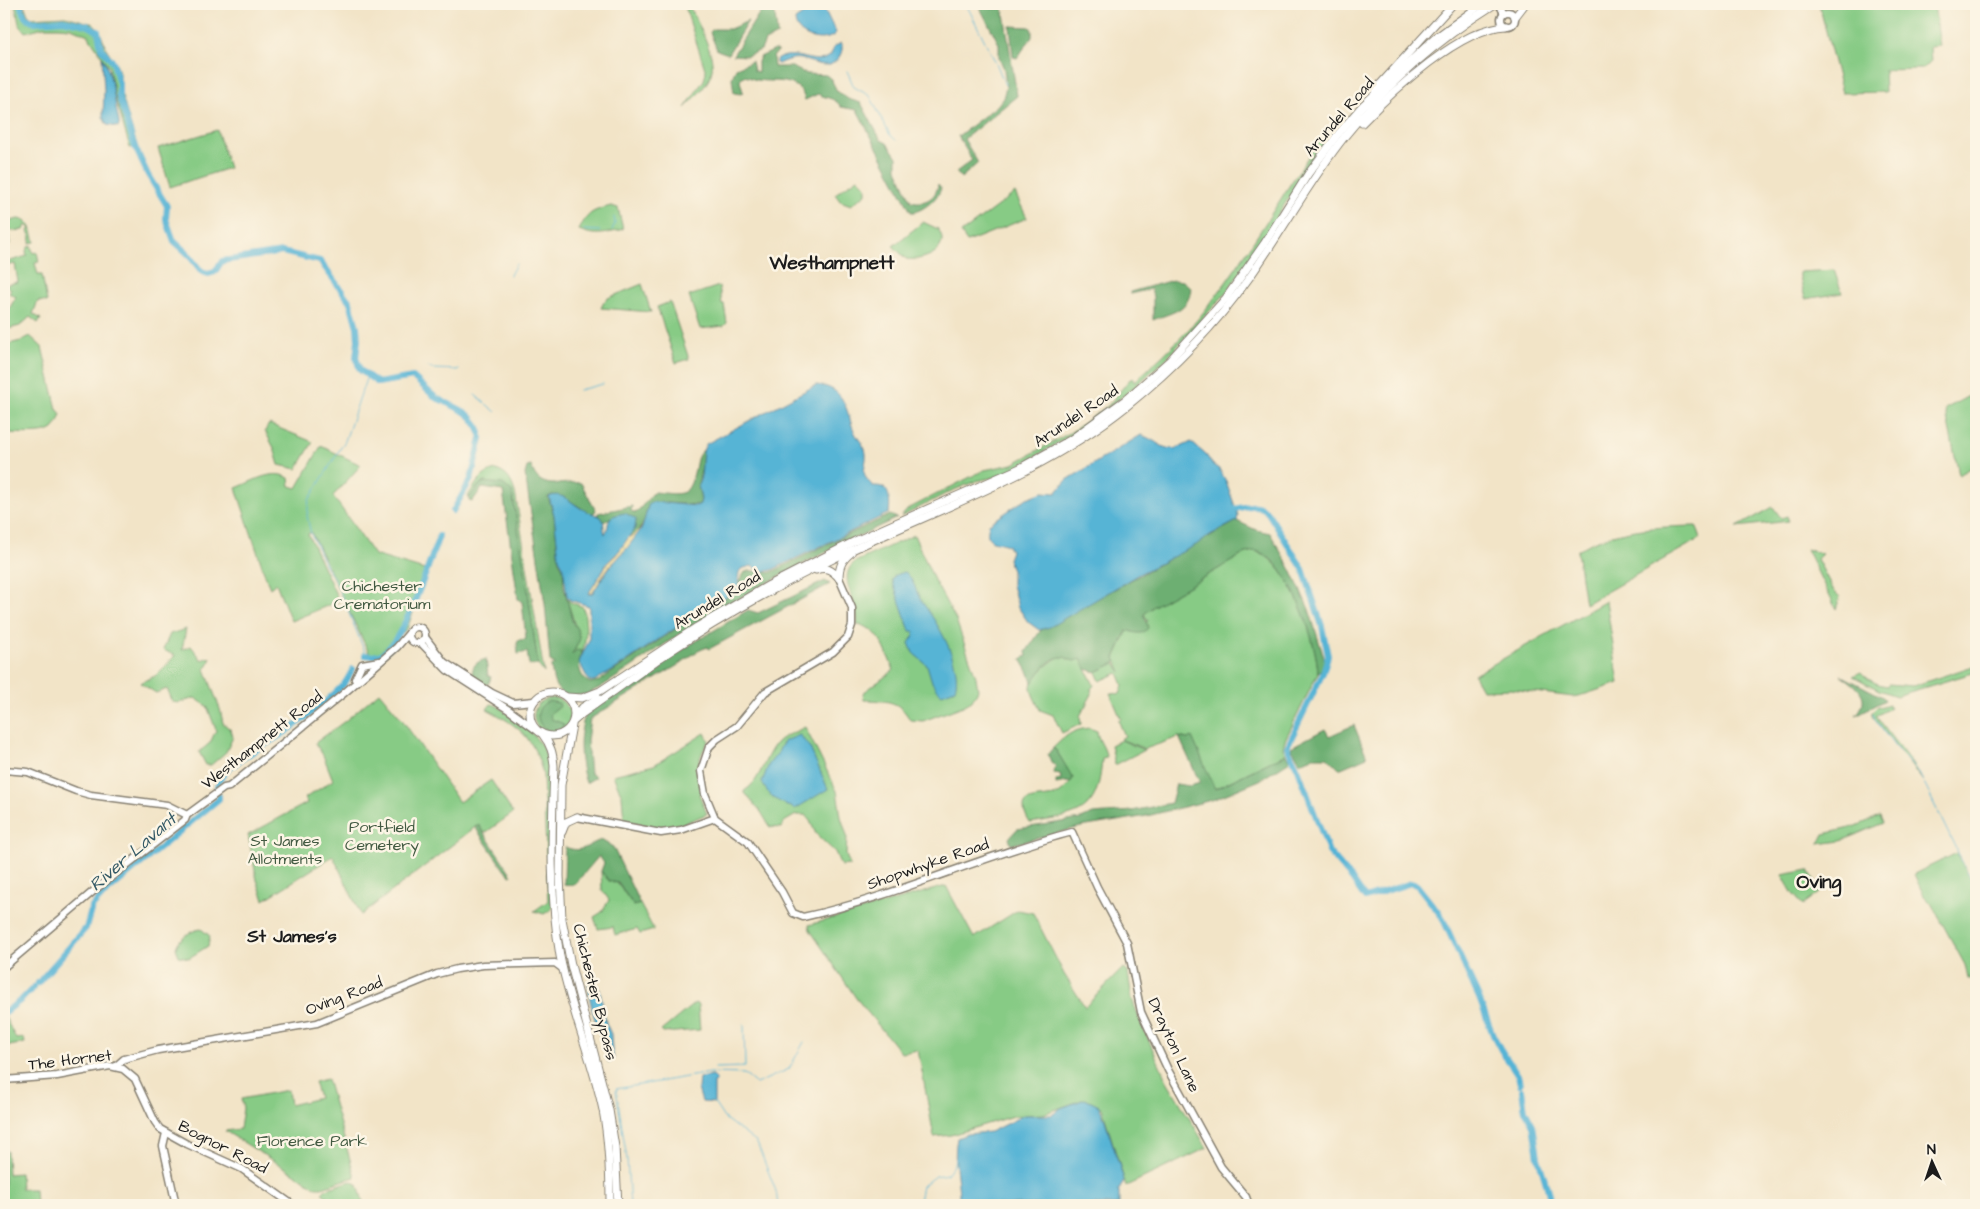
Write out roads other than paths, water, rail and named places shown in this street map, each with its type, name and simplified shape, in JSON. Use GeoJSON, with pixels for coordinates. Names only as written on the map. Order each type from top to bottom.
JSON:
{"type":"FeatureCollection","features":[{"type":"Feature","properties":{"kind":"highway"},"geometry":{"type":"LineString","coordinates":[[1362,106],[1379,83],[1453,4]]}},
{"type":"Feature","properties":{"kind":"highway","name":"Arundel Road"},"geometry":{"type":"LineString","coordinates":[[567,697],[582,698],[600,691],[690,632],[770,585],[855,541],[1020,468],[1070,440],[1104,415],[1150,378],[1211,316],[1243,276],[1308,174],[1362,106],[1434,39],[1482,4]]}},
{"type":"Feature","properties":{"kind":"highway","name":"Arundel Road"},"geometry":{"type":"LineString","coordinates":[[574,721],[583,707],[621,687],[704,630],[794,578],[873,540],[1025,473],[1074,444],[1126,407],[1174,365],[1248,280],[1328,159],[1365,113],[1407,71],[1451,35],[1495,4]]}},
{"type":"Feature","properties":{"kind":"highway"},"geometry":{"type":"LineString","coordinates":[[1515,17],[1525,4]]}},
{"type":"Feature","properties":{"kind":"highway"},"geometry":{"type":"LineString","coordinates":[[1328,159],[1389,95],[1425,66],[1478,33],[1506,26]]}},
{"type":"Feature","properties":{"kind":"highway"},"geometry":{"type":"LineString","coordinates":[[839,578],[840,566],[844,559],[873,540]]}},
{"type":"Feature","properties":{"kind":"highway"},"geometry":{"type":"LineString","coordinates":[[794,578],[821,568],[833,571],[839,578]]}},
{"type":"Feature","properties":{"kind":"highway"},"geometry":{"type":"LineString","coordinates":[[551,692],[562,694],[567,697],[573,706],[574,721],[565,733],[558,736],[544,735],[535,729],[530,715],[534,701],[541,695],[551,692]]}},
{"type":"Feature","properties":{"kind":"highway","name":"Chichester Bypass"},"geometry":{"type":"LineString","coordinates":[[574,721],[563,769],[560,799],[562,919],[568,953],[609,1110],[615,1147],[618,1205]]}},
{"type":"Feature","properties":{"kind":"highway","name":"Chichester Bypass"},"geometry":{"type":"LineString","coordinates":[[544,735],[550,745],[554,766],[554,901],[560,954],[603,1110],[608,1149],[610,1205]]}},
{"type":"Feature","properties":{"kind":"highway"},"geometry":{"type":"LineString","coordinates":[[560,799],[564,811],[577,817]]}},
{"type":"Feature","properties":{"kind":"highway"},"geometry":{"type":"LineString","coordinates":[[560,839],[566,822],[577,817]]}},
{"type":"Feature","properties":{"kind":"main road"},"geometry":{"type":"LineString","coordinates":[[1499,4],[1504,13]]}},
{"type":"Feature","properties":{"kind":"main road"},"geometry":{"type":"LineString","coordinates":[[1510,12],[1515,17],[1512,25],[1506,26],[1502,24],[1500,19],[1504,13],[1510,12]]}},
{"type":"Feature","properties":{"kind":"main road"},"geometry":{"type":"LineString","coordinates":[[577,817],[661,834],[681,830],[715,818],[705,794],[702,779],[701,771],[706,753],[717,739],[737,726],[765,692],[833,652],[848,636],[852,625],[852,608],[839,578]]}},
{"type":"Feature","properties":{"kind":"main road"},"geometry":{"type":"LineString","coordinates":[[534,701],[513,702],[492,693],[444,662],[425,637],[424,631],[420,628],[413,628],[410,633],[415,642],[422,644],[447,670],[535,729]]}},
{"type":"Feature","properties":{"kind":"main road","name":"Westhampnett Road"},"geometry":{"type":"LineString","coordinates":[[4,967],[96,889],[185,820],[187,816],[229,787],[353,685],[365,670],[382,660],[410,633]]}},
{"type":"Feature","properties":{"kind":"main road","name":"Westhampnett Road"},"geometry":{"type":"LineString","coordinates":[[397,647],[425,637]]}},
{"type":"Feature","properties":{"kind":"main road","name":"Westhampnett Road"},"geometry":{"type":"LineString","coordinates":[[365,670],[362,664],[382,660]]}},
{"type":"Feature","properties":{"kind":"main road"},"geometry":{"type":"LineString","coordinates":[[4,770],[28,772],[73,790],[91,794],[167,805],[187,816]]}},
{"type":"Feature","properties":{"kind":"main road","name":"Shopwhyke Road"},"geometry":{"type":"LineString","coordinates":[[715,818],[748,842],[782,892],[793,912],[803,917],[913,886],[1028,844],[1072,832]]}},
{"type":"Feature","properties":{"kind":"main road","name":"Drayton Lane"},"geometry":{"type":"LineString","coordinates":[[1072,832],[1097,887],[1127,943],[1141,1012],[1168,1070],[1221,1167],[1246,1197],[1249,1205]]}},
{"type":"Feature","properties":{"kind":"main road"},"geometry":{"type":"LineString","coordinates":[[560,954],[554,963],[563,969]]}},
{"type":"Feature","properties":{"kind":"main road","name":"Oving Road"},"geometry":{"type":"LineString","coordinates":[[116,1066],[124,1059],[158,1050],[318,1023],[423,980],[457,969],[494,964],[554,963]]}},
{"type":"Feature","properties":{"kind":"main road","name":"The Hornet"},"geometry":{"type":"LineString","coordinates":[[4,1080],[57,1076],[97,1067],[116,1066],[129,1072],[136,1079]]}},
{"type":"Feature","properties":{"kind":"main road","name":"Bognor Road"},"geometry":{"type":"LineString","coordinates":[[136,1079],[155,1122],[166,1133],[242,1169],[293,1205]]}},
{"type":"Feature","properties":{"kind":"main road"},"geometry":{"type":"LineString","coordinates":[[166,1133],[163,1146],[176,1205]]}},
{"type":"Feature","properties":{"kind":"water"},"geometry":{"type":"Polygon","coordinates":[[[789,4],[822,4],[836,33],[825,39],[812,38],[805,35],[796,26],[795,20],[804,14],[804,11],[801,10],[793,13],[789,8],[789,4]]]}},
{"type":"Feature","properties":{"kind":"water"},"geometry":{"type":"Polygon","coordinates":[[[841,43],[840,55],[830,65],[822,65],[800,59],[776,63],[776,60],[790,56],[819,60],[825,59],[831,55],[834,47],[841,43]]]}},
{"type":"Feature","properties":{"kind":"water"},"geometry":{"type":"Polygon","coordinates":[[[102,57],[109,72],[113,88],[119,122],[117,127],[107,125],[103,117],[102,57]]]}},
{"type":"Feature","properties":{"kind":"water"},"geometry":{"type":"Polygon","coordinates":[[[816,385],[834,390],[843,402],[855,433],[866,451],[864,473],[873,486],[882,487],[887,491],[890,506],[889,513],[772,570],[764,572],[751,566],[741,569],[737,590],[668,633],[614,670],[594,681],[589,681],[579,662],[589,640],[589,606],[570,600],[567,596],[563,566],[559,559],[554,515],[549,497],[558,495],[602,518],[605,534],[609,520],[613,516],[625,513],[636,519],[635,528],[619,551],[606,564],[588,594],[592,594],[609,568],[642,528],[649,503],[696,506],[700,504],[701,499],[698,485],[706,444],[816,385]]]}},
{"type":"Feature","properties":{"kind":"water"},"geometry":{"type":"Polygon","coordinates":[[[1141,435],[1169,448],[1175,448],[1191,442],[1206,455],[1213,465],[1219,469],[1226,481],[1238,515],[1237,521],[1210,535],[1196,545],[1139,574],[1050,627],[1039,630],[1028,622],[1018,607],[1012,585],[1012,570],[1008,559],[1011,551],[1008,545],[989,538],[989,524],[1027,498],[1043,492],[1056,493],[1067,480],[1141,435]]]}},
{"type":"Feature","properties":{"kind":"water"},"geometry":{"type":"Polygon","coordinates":[[[905,572],[911,578],[952,656],[956,679],[955,689],[942,694],[932,682],[927,665],[913,653],[909,643],[914,635],[914,631],[910,631],[892,580],[895,575],[905,572]]]}},
{"type":"Feature","properties":{"kind":"water"},"geometry":{"type":"Polygon","coordinates":[[[800,735],[810,748],[828,789],[795,809],[786,806],[774,798],[762,782],[769,764],[785,741],[800,735]]]}},
{"type":"Feature","properties":{"kind":"water"},"geometry":{"type":"Polygon","coordinates":[[[588,980],[596,984],[600,990],[606,1023],[611,1034],[614,1058],[609,1063],[592,1011],[588,980]]]}},
{"type":"Feature","properties":{"kind":"water"},"geometry":{"type":"Polygon","coordinates":[[[713,1076],[716,1079],[714,1083],[714,1103],[702,1102],[698,1089],[699,1078],[713,1076]]]}},
{"type":"Feature","properties":{"kind":"water"},"geometry":{"type":"Polygon","coordinates":[[[1085,1099],[1099,1106],[1105,1120],[1124,1180],[1119,1190],[1119,1205],[959,1205],[955,1155],[957,1138],[967,1134],[990,1132],[1024,1115],[1052,1115],[1061,1108],[1085,1099]]]}},
{"type":"Feature","properties":{"kind":"waterway","name":"River Lavant"},"geometry":{"type":"LineString","coordinates":[[20,4],[25,17],[34,22],[63,20],[87,25],[98,31],[101,48],[113,62],[119,84],[119,97],[135,147],[148,175],[167,206],[166,219],[174,241],[187,253],[202,272],[208,274],[215,272],[222,261],[282,252],[320,261],[350,302],[357,327],[356,358],[360,370],[378,383],[413,377],[436,398],[443,401]]}},
{"type":"Feature","properties":{"kind":"waterway"},"geometry":{"type":"LineString","coordinates":[[966,4],[1005,85]]}},
{"type":"Feature","properties":{"kind":"waterway"},"geometry":{"type":"LineString","coordinates":[[847,71],[854,87],[870,96],[890,135],[896,140]]}},
{"type":"Feature","properties":{"kind":"waterway"},"geometry":{"type":"LineString","coordinates":[[612,230],[615,223],[614,217]]}},
{"type":"Feature","properties":{"kind":"waterway"},"geometry":{"type":"LineString","coordinates":[[584,230],[600,231]]}},
{"type":"Feature","properties":{"kind":"waterway"},"geometry":{"type":"LineString","coordinates":[[510,275],[516,264]]}},
{"type":"Feature","properties":{"kind":"waterway"},"geometry":{"type":"LineString","coordinates":[[428,367],[432,369],[459,370]]}},
{"type":"Feature","properties":{"kind":"waterway","name":"River Lavant"},"geometry":{"type":"LineString","coordinates":[[366,654],[335,580],[326,567],[311,534],[307,516],[309,500],[345,441],[367,376]]}},
{"type":"Feature","properties":{"kind":"waterway"},"geometry":{"type":"LineString","coordinates":[[579,390],[603,384]]}},
{"type":"Feature","properties":{"kind":"waterway"},"geometry":{"type":"LineString","coordinates":[[475,395],[496,412]]}},
{"type":"Feature","properties":{"kind":"waterway","name":"River Lavant"},"geometry":{"type":"LineString","coordinates":[[447,403],[471,417],[480,433]]}},
{"type":"Feature","properties":{"kind":"waterway","name":"River Lavant"},"geometry":{"type":"LineString","coordinates":[[453,511],[471,479],[481,438]]}},
{"type":"Feature","properties":{"kind":"waterway"},"geometry":{"type":"LineString","coordinates":[[1235,509],[1256,506],[1268,513],[1303,569],[1322,626],[1328,656],[1323,673],[1287,747],[1298,769],[1329,852],[1365,898],[1411,883],[1417,885],[1442,917],[1479,998],[1493,1035],[1518,1075],[1520,1084]]}},
{"type":"Feature","properties":{"kind":"waterway","name":"River Lavant"},"geometry":{"type":"LineString","coordinates":[[365,655],[379,655],[383,653],[400,632],[416,599],[439,536]]}},
{"type":"Feature","properties":{"kind":"waterway","name":"River Lavant"},"geometry":{"type":"LineString","coordinates":[[217,789],[219,781],[234,764],[286,732],[314,711],[346,682],[353,669]]}},
{"type":"Feature","properties":{"kind":"waterway"},"geometry":{"type":"LineString","coordinates":[[1873,714],[1875,720],[1895,747],[1919,773],[1976,890]]}},
{"type":"Feature","properties":{"kind":"waterway","name":"River Lavant"},"geometry":{"type":"LineString","coordinates":[[38,983],[86,928],[92,907],[102,896],[219,799],[219,796]]}},
{"type":"Feature","properties":{"kind":"waterway","name":"River Lavant"},"geometry":{"type":"LineString","coordinates":[[4,1013],[34,987]]}},
{"type":"Feature","properties":{"kind":"waterway"},"geometry":{"type":"LineString","coordinates":[[715,1068],[745,1067],[744,1024]]}},
{"type":"Feature","properties":{"kind":"waterway"},"geometry":{"type":"LineString","coordinates":[[630,1205],[627,1159],[616,1089],[710,1073],[744,1074],[756,1084],[789,1069],[804,1042]]}},
{"type":"Feature","properties":{"kind":"waterway"},"geometry":{"type":"LineString","coordinates":[[1522,1090],[1525,1110],[1533,1125],[1538,1157],[1549,1194],[1550,1205]]}},
{"type":"Feature","properties":{"kind":"waterway"},"geometry":{"type":"LineString","coordinates":[[714,1103],[724,1118],[757,1143],[776,1191],[778,1205]]}},
{"type":"Feature","properties":{"kind":"waterway"},"geometry":{"type":"LineString","coordinates":[[916,1205],[919,1201],[922,1186],[935,1176],[947,1174],[954,1164],[955,1158]]}},
{"type":"Feature","properties":{"kind":"district","name":"Westhampnett"},"geometry":{"type":"Point","coordinates":[832,263]}},
{"type":"Feature","properties":{"kind":"district","name":"Oving"},"geometry":{"type":"Point","coordinates":[1819,882]}},
{"type":"Feature","properties":{"kind":"district","name":"St James's"},"geometry":{"type":"Point","coordinates":[292,936]}},
{"type":"Feature","properties":{"kind":"park label","name":"Chichester Crematorium"},"geometry":{"type":"Point","coordinates":[382,595]}},
{"type":"Feature","properties":{"kind":"park label","name":"Portfield Cemetery"},"geometry":{"type":"Point","coordinates":[382,836]}},
{"type":"Feature","properties":{"kind":"park label","name":"St James Allotments"},"geometry":{"type":"Point","coordinates":[285,850]}},
{"type":"Feature","properties":{"kind":"park label","name":"Florence Park"},"geometry":{"type":"Point","coordinates":[312,1141]}}]}
